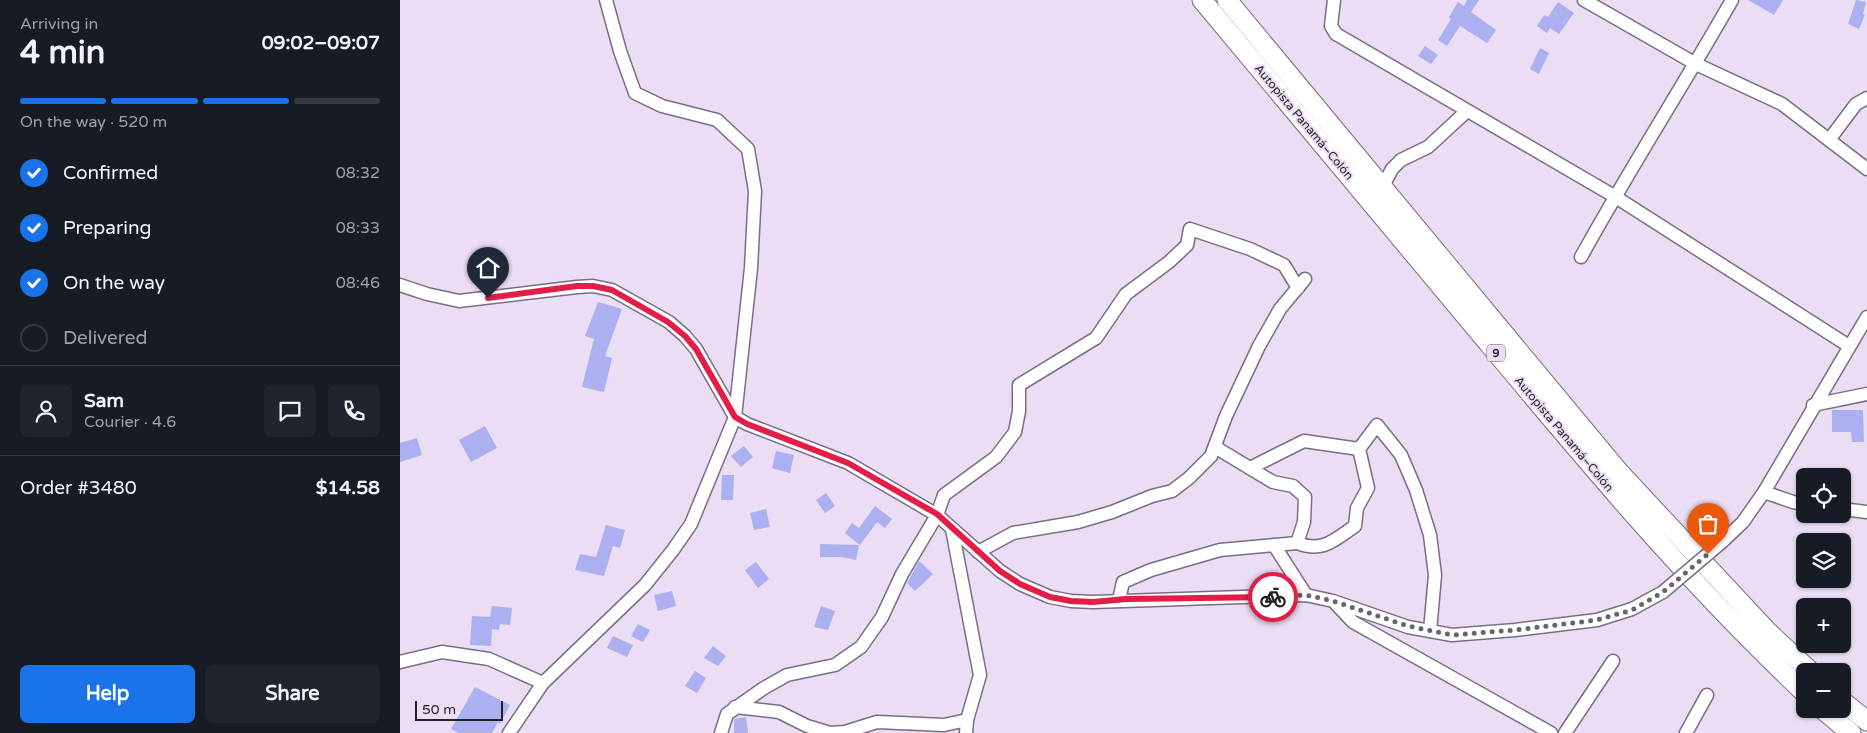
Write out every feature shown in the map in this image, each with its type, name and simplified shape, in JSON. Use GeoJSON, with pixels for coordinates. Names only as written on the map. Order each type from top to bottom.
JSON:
{"type":"FeatureCollection","features":[{"type":"Feature","properties":{"kind":"highway","name":"Autopista Panamá–Colón"},"geometry":{"type":"LineString","coordinates":[[1202,0],[1606,484],[1698,587],[1752,644],[1796,685]]}},
{"type":"Feature","properties":{"kind":"highway","name":"Autopista Panamá–Colón"},"geometry":{"type":"LineString","coordinates":[[1227,0],[1619,472],[1768,632],[1801,663]]}},
{"type":"Feature","properties":{"kind":"highway"},"geometry":{"type":"LineString","coordinates":[[1851,708],[1867,721]]}},
{"type":"Feature","properties":{"kind":"highway"},"geometry":{"type":"LineString","coordinates":[[1833,718],[1851,733]]}},
{"type":"Feature","properties":{"kind":"street"},"geometry":{"type":"LineString","coordinates":[[509,733],[543,684],[645,585],[673,550],[691,524],[735,417],[751,268],[755,191],[748,149],[716,120],[662,106],[635,93],[620,51],[606,0]]}},
{"type":"Feature","properties":{"kind":"street"},"geometry":{"type":"LineString","coordinates":[[1334,0],[1331,26],[1336,34],[1614,196],[1849,346]]}},
{"type":"Feature","properties":{"kind":"street"},"geometry":{"type":"LineString","coordinates":[[1584,0],[1696,64],[1776,100],[1867,169]]}},
{"type":"Feature","properties":{"kind":"street"},"geometry":{"type":"LineString","coordinates":[[1581,257],[1614,196],[1696,64],[1732,0]]}},
{"type":"Feature","properties":{"kind":"street"},"geometry":{"type":"LineString","coordinates":[[1829,140],[1856,104],[1867,98]]}},
{"type":"Feature","properties":{"kind":"street"},"geometry":{"type":"LineString","coordinates":[[1382,188],[1392,169],[1401,160],[1428,147],[1467,111]]}},
{"type":"Feature","properties":{"kind":"street"},"geometry":{"type":"LineString","coordinates":[[721,733],[727,714],[735,707],[787,675],[835,665],[861,647],[882,617],[902,574],[937,514],[944,494],[996,457],[1015,432],[1019,410],[1020,386],[1096,338],[1126,294],[1187,245],[1190,229],[1250,249],[1284,265],[1302,284],[1280,309],[1259,346],[1226,416],[1211,456],[1172,491],[1078,522],[1013,533],[978,552]]}},
{"type":"Feature","properties":{"kind":"street"},"geometry":{"type":"LineString","coordinates":[[400,285],[427,294],[459,301],[577,286],[593,286],[612,290],[668,322],[685,336],[696,349],[735,417],[747,424],[848,463],[937,514],[1000,571],[1020,584],[1050,597],[1071,601],[1093,602],[1306,595],[1333,601],[1408,626],[1452,635],[1515,630],[1597,620],[1632,610],[1663,592],[1743,522],[1764,492],[1813,405],[1867,317]]}},
{"type":"Feature","properties":{"kind":"street"},"geometry":{"type":"LineString","coordinates":[[1813,405],[1867,394]]}},
{"type":"Feature","properties":{"kind":"street"},"geometry":{"type":"LineString","coordinates":[[1119,600],[1122,582],[1152,570],[1220,550],[1297,543],[1311,548],[1329,543],[1355,526],[1357,508],[1368,488],[1359,449],[1377,425],[1400,455],[1416,490],[1430,535],[1435,575],[1430,631]]}},
{"type":"Feature","properties":{"kind":"street"},"geometry":{"type":"LineString","coordinates":[[1250,468],[1304,441],[1359,449]]}},
{"type":"Feature","properties":{"kind":"street"},"geometry":{"type":"LineString","coordinates":[[1215,447],[1273,482],[1293,486],[1305,497],[1304,522],[1297,543]]}},
{"type":"Feature","properties":{"kind":"street"},"geometry":{"type":"LineString","coordinates":[[1764,492],[1796,502]]}},
{"type":"Feature","properties":{"kind":"street"},"geometry":{"type":"LineString","coordinates":[[1851,510],[1867,512]]}},
{"type":"Feature","properties":{"kind":"street"},"geometry":{"type":"LineString","coordinates":[[952,529],[980,675],[967,720],[966,733]]}},
{"type":"Feature","properties":{"kind":"street"},"geometry":{"type":"LineString","coordinates":[[1274,545],[1306,595]]}},
{"type":"Feature","properties":{"kind":"street"},"geometry":{"type":"LineString","coordinates":[[1333,601],[1353,622],[1551,733]]}},
{"type":"Feature","properties":{"kind":"street"},"geometry":{"type":"LineString","coordinates":[[400,662],[442,652],[489,659],[543,684]]}},
{"type":"Feature","properties":{"kind":"street"},"geometry":{"type":"LineString","coordinates":[[1565,733],[1613,660]]}},
{"type":"Feature","properties":{"kind":"street"},"geometry":{"type":"LineString","coordinates":[[1686,733],[1707,695]]}},
{"type":"Feature","properties":{"kind":"street"},"geometry":{"type":"LineString","coordinates":[[735,707],[779,712],[807,726],[830,732],[845,732],[877,722],[944,724],[967,720]]}},
{"type":"Feature","properties":{"kind":"building"},"geometry":{"type":"Polygon","coordinates":[[[1467,0],[1479,0],[1471,12],[1496,30],[1487,43],[1460,26],[1447,46],[1438,40],[1451,19],[1449,17],[1458,2],[1464,6],[1467,0]]]}},
{"type":"Feature","properties":{"kind":"building"},"geometry":{"type":"Polygon","coordinates":[[[1748,0],[1783,0],[1774,15],[1748,0]]]}},
{"type":"Feature","properties":{"kind":"building"},"geometry":{"type":"Polygon","coordinates":[[[1856,0],[1866,2],[1863,14],[1865,15],[1859,29],[1848,24],[1856,0]]]}},
{"type":"Feature","properties":{"kind":"building"},"geometry":{"type":"Polygon","coordinates":[[[1558,2],[1574,13],[1559,34],[1550,28],[1547,33],[1537,26],[1544,15],[1548,17],[1558,2]]]}},
{"type":"Feature","properties":{"kind":"building"},"geometry":{"type":"Polygon","coordinates":[[[1425,46],[1438,55],[1431,64],[1418,56],[1425,46]]]}},
{"type":"Feature","properties":{"kind":"building"},"geometry":{"type":"Polygon","coordinates":[[[1540,48],[1549,53],[1539,74],[1530,69],[1540,48]]]}},
{"type":"Feature","properties":{"kind":"building"},"geometry":{"type":"Polygon","coordinates":[[[598,302],[622,309],[605,356],[612,358],[604,392],[582,387],[594,339],[585,336],[598,302]]]}},
{"type":"Feature","properties":{"kind":"building"},"geometry":{"type":"Polygon","coordinates":[[[1832,410],[1863,410],[1864,442],[1852,442],[1851,432],[1832,432],[1832,410]]]}},
{"type":"Feature","properties":{"kind":"building"},"geometry":{"type":"Polygon","coordinates":[[[485,426],[497,448],[471,462],[459,440],[485,426]]]}},
{"type":"Feature","properties":{"kind":"building"},"geometry":{"type":"Polygon","coordinates":[[[417,438],[422,455],[400,462],[400,443],[417,438]]]}},
{"type":"Feature","properties":{"kind":"building"},"geometry":{"type":"Polygon","coordinates":[[[744,446],[753,457],[741,467],[731,456],[744,446]]]}},
{"type":"Feature","properties":{"kind":"building"},"geometry":{"type":"Polygon","coordinates":[[[776,451],[794,455],[790,473],[772,468],[776,451]]]}},
{"type":"Feature","properties":{"kind":"building"},"geometry":{"type":"Polygon","coordinates":[[[722,475],[734,475],[733,500],[721,500],[722,475]]]}},
{"type":"Feature","properties":{"kind":"building"},"geometry":{"type":"Polygon","coordinates":[[[826,493],[835,506],[825,513],[816,500],[826,493]]]}},
{"type":"Feature","properties":{"kind":"building"},"geometry":{"type":"Polygon","coordinates":[[[875,506],[892,519],[885,528],[877,522],[860,545],[845,533],[852,523],[859,528],[875,506]]]}},
{"type":"Feature","properties":{"kind":"building"},"geometry":{"type":"Polygon","coordinates":[[[766,509],[770,527],[754,530],[750,513],[766,509]]]}},
{"type":"Feature","properties":{"kind":"building"},"geometry":{"type":"Polygon","coordinates":[[[606,525],[625,530],[620,548],[613,546],[604,576],[575,570],[580,554],[596,557],[606,525]]]}},
{"type":"Feature","properties":{"kind":"building"},"geometry":{"type":"Polygon","coordinates":[[[820,544],[859,545],[856,560],[841,557],[820,557],[820,544]]]}},
{"type":"Feature","properties":{"kind":"building"},"geometry":{"type":"Polygon","coordinates":[[[919,561],[933,574],[915,591],[907,583],[919,561]]]}},
{"type":"Feature","properties":{"kind":"building"},"geometry":{"type":"Polygon","coordinates":[[[756,562],[769,579],[758,588],[745,570],[756,562]]]}},
{"type":"Feature","properties":{"kind":"building"},"geometry":{"type":"Polygon","coordinates":[[[672,591],[676,606],[658,611],[654,595],[672,591]]]}},
{"type":"Feature","properties":{"kind":"building"},"geometry":{"type":"Polygon","coordinates":[[[492,606],[512,608],[510,625],[500,624],[499,630],[492,629],[491,646],[470,645],[472,616],[490,617],[492,606]]]}},
{"type":"Feature","properties":{"kind":"building"},"geometry":{"type":"Polygon","coordinates":[[[821,606],[835,611],[828,630],[814,627],[821,606]]]}},
{"type":"Feature","properties":{"kind":"building"},"geometry":{"type":"Polygon","coordinates":[[[638,624],[650,630],[643,642],[631,636],[638,624]]]}},
{"type":"Feature","properties":{"kind":"building"},"geometry":{"type":"Polygon","coordinates":[[[613,636],[633,645],[627,657],[607,648],[613,636]]]}},
{"type":"Feature","properties":{"kind":"building"},"geometry":{"type":"Polygon","coordinates":[[[713,646],[726,656],[718,666],[704,658],[713,646]]]}},
{"type":"Feature","properties":{"kind":"building"},"geometry":{"type":"Polygon","coordinates":[[[695,671],[706,678],[697,693],[685,686],[695,671]]]}},
{"type":"Feature","properties":{"kind":"building"},"geometry":{"type":"Polygon","coordinates":[[[475,687],[510,705],[500,724],[498,722],[492,733],[459,733],[451,729],[475,687]]]}},
{"type":"Feature","properties":{"kind":"building"},"geometry":{"type":"Polygon","coordinates":[[[746,717],[748,733],[734,733],[734,719],[746,717]]]}},
{"type":"Feature","properties":{"kind":"way so far"},"geometry":{"type":"LineString","coordinates":[[1273,597],[1306,595],[1333,601],[1408,626],[1452,635],[1515,630],[1597,620],[1632,610],[1663,592],[1708,554]]}},
{"type":"Feature","properties":{"kind":"route"},"geometry":{"type":"LineString","coordinates":[[488,298],[577,286],[593,286],[612,290],[668,322],[685,336],[696,349],[735,417],[747,424],[848,463],[937,514],[1000,571],[1020,584],[1050,597],[1071,601],[1093,602],[1126,599],[1273,597]]}}]}
